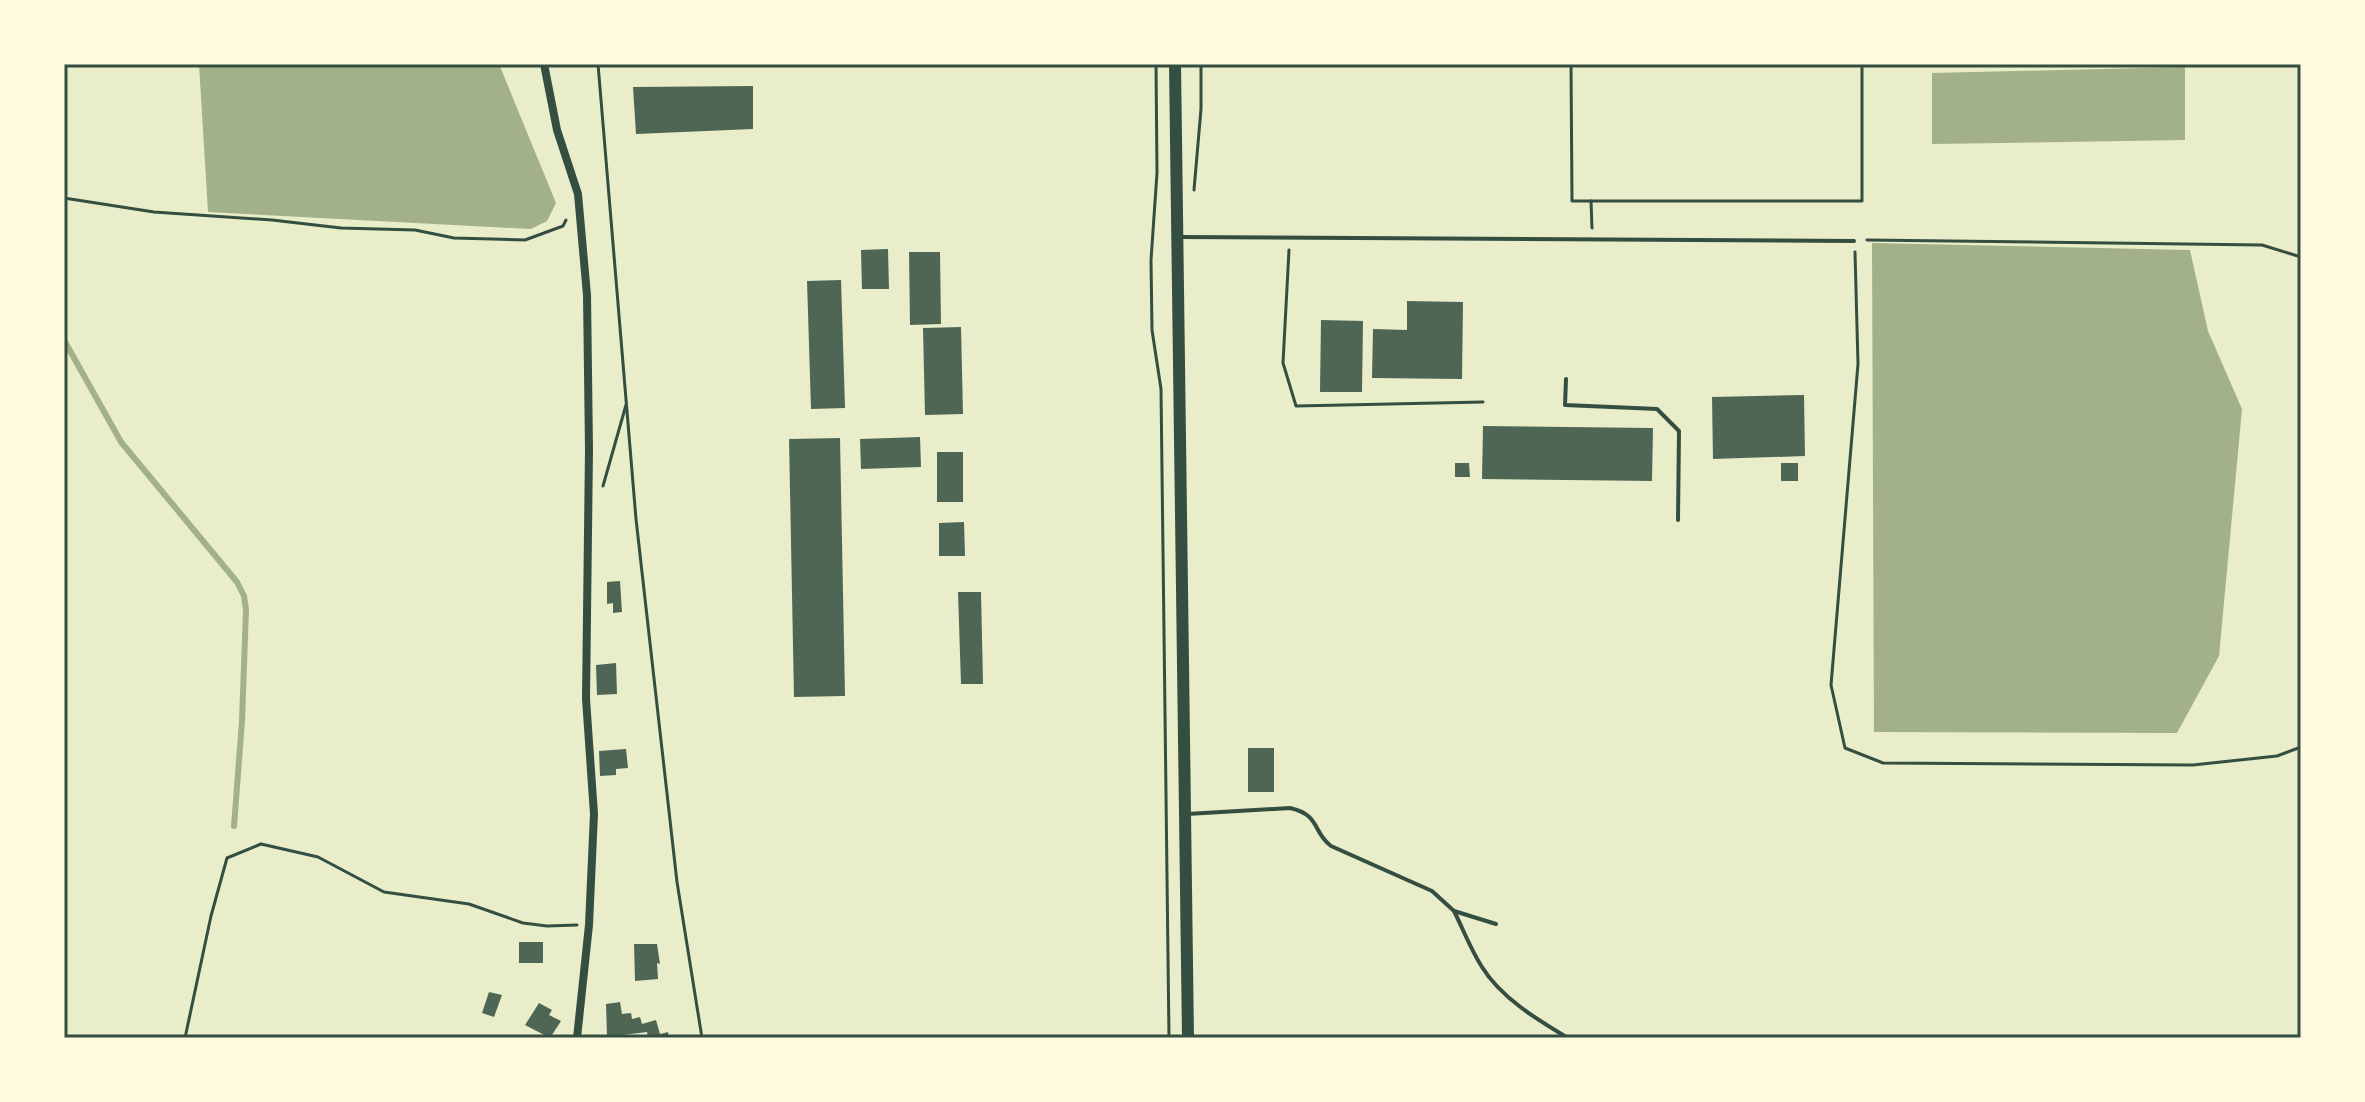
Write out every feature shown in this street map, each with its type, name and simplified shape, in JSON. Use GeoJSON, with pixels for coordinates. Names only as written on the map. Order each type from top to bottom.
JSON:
{"type":"FeatureCollection","features":[{"type":"Feature","properties":{"kind":"main road"},"geometry":{"type":"LineString","coordinates":[[1175,64],[1188,1038]]}},
{"type":"Feature","properties":{"kind":"street"},"geometry":{"type":"LineString","coordinates":[[544,64],[557,130],[578,194],[587,295],[586,699],[594,814],[589,925],[577,1038]]}},
{"type":"Feature","properties":{"kind":"lane"},"geometry":{"type":"LineString","coordinates":[[1177,237],[1854,241]]}},
{"type":"Feature","properties":{"kind":"lane"},"geometry":{"type":"LineString","coordinates":[[1566,379],[1565,405],[1657,409],[1679,431],[1678,520]]}},
{"type":"Feature","properties":{"kind":"lane"},"geometry":{"type":"LineString","coordinates":[[1185,814],[1290,808],[1311,817],[1326,843],[1432,891],[1454,911],[1480,965],[1492,981],[1518,1004],[1568,1038]]}},
{"type":"Feature","properties":{"kind":"lane"},"geometry":{"type":"LineString","coordinates":[[1454,911],[1496,924]]}},
{"type":"Feature","properties":{"kind":"path"},"geometry":{"type":"LineString","coordinates":[[598,64],[636,519],[677,882],[702,1038]]}},
{"type":"Feature","properties":{"kind":"path"},"geometry":{"type":"LineString","coordinates":[[1156,64],[1157,173],[1151,260],[1152,330],[1161,389],[1169,1038]]}},
{"type":"Feature","properties":{"kind":"path"},"geometry":{"type":"LineString","coordinates":[[1194,201],[1201,64]]}},
{"type":"Feature","properties":{"kind":"path"},"geometry":{"type":"LineString","coordinates":[[1571,64],[1572,201],[1862,201],[1862,64]]}},
{"type":"Feature","properties":{"kind":"path"},"geometry":{"type":"LineString","coordinates":[[64,198],[154,212],[341,228],[415,230],[454,238],[525,240],[563,226],[578,194]]}},
{"type":"Feature","properties":{"kind":"path"},"geometry":{"type":"LineString","coordinates":[[1591,201],[1592,240]]}},
{"type":"Feature","properties":{"kind":"path"},"geometry":{"type":"LineString","coordinates":[[1290,238],[1283,363],[1296,406],[1483,402]]}},
{"type":"Feature","properties":{"kind":"path"},"geometry":{"type":"LineString","coordinates":[[2301,257],[2262,245],[1854,241],[1858,364],[1831,685],[1845,748],[1883,763],[2193,765],[2277,756],[2301,747]]}},
{"type":"Feature","properties":{"kind":"path"},"geometry":{"type":"LineString","coordinates":[[600,499],[627,401]]}},
{"type":"Feature","properties":{"kind":"path"},"geometry":{"type":"LineString","coordinates":[[185,1038],[211,916],[227,858],[261,844],[318,857],[384,892],[469,904],[523,923],[589,925]]}},
{"type":"Feature","properties":{"kind":"shaded area"},"geometry":{"type":"Polygon","coordinates":[[[199,64],[499,64],[556,203],[547,221],[531,229],[208,212],[199,64]]]}},
{"type":"Feature","properties":{"kind":"shaded area"},"geometry":{"type":"Polygon","coordinates":[[[2185,67],[2185,140],[1932,144],[1932,73],[2185,67]]]}},
{"type":"Feature","properties":{"kind":"shaded area"},"geometry":{"type":"Polygon","coordinates":[[[1872,243],[2190,250],[2208,331],[2242,409],[2219,656],[2177,733],[1874,732],[1872,243]]]}},
{"type":"Feature","properties":{"kind":"building"},"geometry":{"type":"Polygon","coordinates":[[[753,86],[753,129],[636,134],[633,87],[753,86]]]}},
{"type":"Feature","properties":{"kind":"building"},"geometry":{"type":"Polygon","coordinates":[[[888,249],[889,289],[862,289],[861,250],[888,249]]]}},
{"type":"Feature","properties":{"kind":"building"},"geometry":{"type":"Polygon","coordinates":[[[909,252],[940,252],[941,324],[910,325],[909,252]]]}},
{"type":"Feature","properties":{"kind":"building"},"geometry":{"type":"Polygon","coordinates":[[[841,280],[845,408],[811,409],[807,281],[841,280]]]}},
{"type":"Feature","properties":{"kind":"building"},"geometry":{"type":"Polygon","coordinates":[[[1407,301],[1463,302],[1462,379],[1372,378],[1373,329],[1407,330],[1407,301]]]}},
{"type":"Feature","properties":{"kind":"building"},"geometry":{"type":"Polygon","coordinates":[[[1321,320],[1363,321],[1362,392],[1320,392],[1321,320]]]}},
{"type":"Feature","properties":{"kind":"building"},"geometry":{"type":"Polygon","coordinates":[[[961,327],[963,414],[925,415],[923,328],[961,327]]]}},
{"type":"Feature","properties":{"kind":"building"},"geometry":{"type":"Polygon","coordinates":[[[1804,395],[1805,456],[1713,459],[1712,397],[1804,395]]]}},
{"type":"Feature","properties":{"kind":"building"},"geometry":{"type":"Polygon","coordinates":[[[1483,426],[1653,428],[1652,481],[1482,479],[1483,426]]]}},
{"type":"Feature","properties":{"kind":"building"},"geometry":{"type":"Polygon","coordinates":[[[920,437],[921,467],[861,469],[860,439],[920,437]]]}},
{"type":"Feature","properties":{"kind":"building"},"geometry":{"type":"Polygon","coordinates":[[[840,438],[845,696],[794,697],[789,439],[840,438]]]}},
{"type":"Feature","properties":{"kind":"building"},"geometry":{"type":"Polygon","coordinates":[[[937,452],[963,452],[963,502],[937,502],[937,452]]]}},
{"type":"Feature","properties":{"kind":"building"},"geometry":{"type":"Polygon","coordinates":[[[1455,463],[1469,463],[1470,477],[1455,477],[1455,463]]]}},
{"type":"Feature","properties":{"kind":"building"},"geometry":{"type":"Polygon","coordinates":[[[1781,463],[1798,463],[1798,481],[1781,481],[1781,463]]]}},
{"type":"Feature","properties":{"kind":"building"},"geometry":{"type":"Polygon","coordinates":[[[964,522],[965,556],[939,556],[939,523],[964,522]]]}},
{"type":"Feature","properties":{"kind":"building"},"geometry":{"type":"Polygon","coordinates":[[[620,581],[622,612],[613,613],[613,603],[607,604],[607,582],[620,581]]]}},
{"type":"Feature","properties":{"kind":"building"},"geometry":{"type":"Polygon","coordinates":[[[958,592],[981,592],[983,684],[961,684],[958,592]]]}},
{"type":"Feature","properties":{"kind":"building"},"geometry":{"type":"Polygon","coordinates":[[[616,663],[617,694],[597,695],[596,665],[616,663]]]}},
{"type":"Feature","properties":{"kind":"building"},"geometry":{"type":"Polygon","coordinates":[[[1248,748],[1274,748],[1274,792],[1248,792],[1248,748]]]}},
{"type":"Feature","properties":{"kind":"building"},"geometry":{"type":"Polygon","coordinates":[[[626,749],[628,768],[616,769],[616,775],[600,776],[599,751],[626,749]]]}},
{"type":"Feature","properties":{"kind":"building"},"geometry":{"type":"Polygon","coordinates":[[[519,942],[543,942],[543,963],[519,963],[519,942]]]}},
{"type":"Feature","properties":{"kind":"building"},"geometry":{"type":"Polygon","coordinates":[[[634,944],[657,944],[660,964],[657,963],[658,979],[635,981],[634,944]]]}},
{"type":"Feature","properties":{"kind":"building"},"geometry":{"type":"Polygon","coordinates":[[[489,992],[502,995],[494,1017],[482,1013],[489,992]]]}},
{"type":"Feature","properties":{"kind":"building"},"geometry":{"type":"Polygon","coordinates":[[[620,1002],[622,1014],[631,1013],[632,1019],[640,1017],[642,1024],[656,1020],[660,1034],[668,1032],[669,1038],[648,1038],[647,1032],[607,1037],[606,1004],[620,1002]]]}},
{"type":"Feature","properties":{"kind":"building"},"geometry":{"type":"Polygon","coordinates":[[[539,1003],[552,1010],[549,1015],[561,1021],[550,1038],[525,1025],[539,1003]]]}},
{"type":"Feature","properties":{"kind":"waterway"},"geometry":{"type":"LineString","coordinates":[[64,340],[121,442],[237,582],[244,596],[242,721],[234,826]]}}]}
